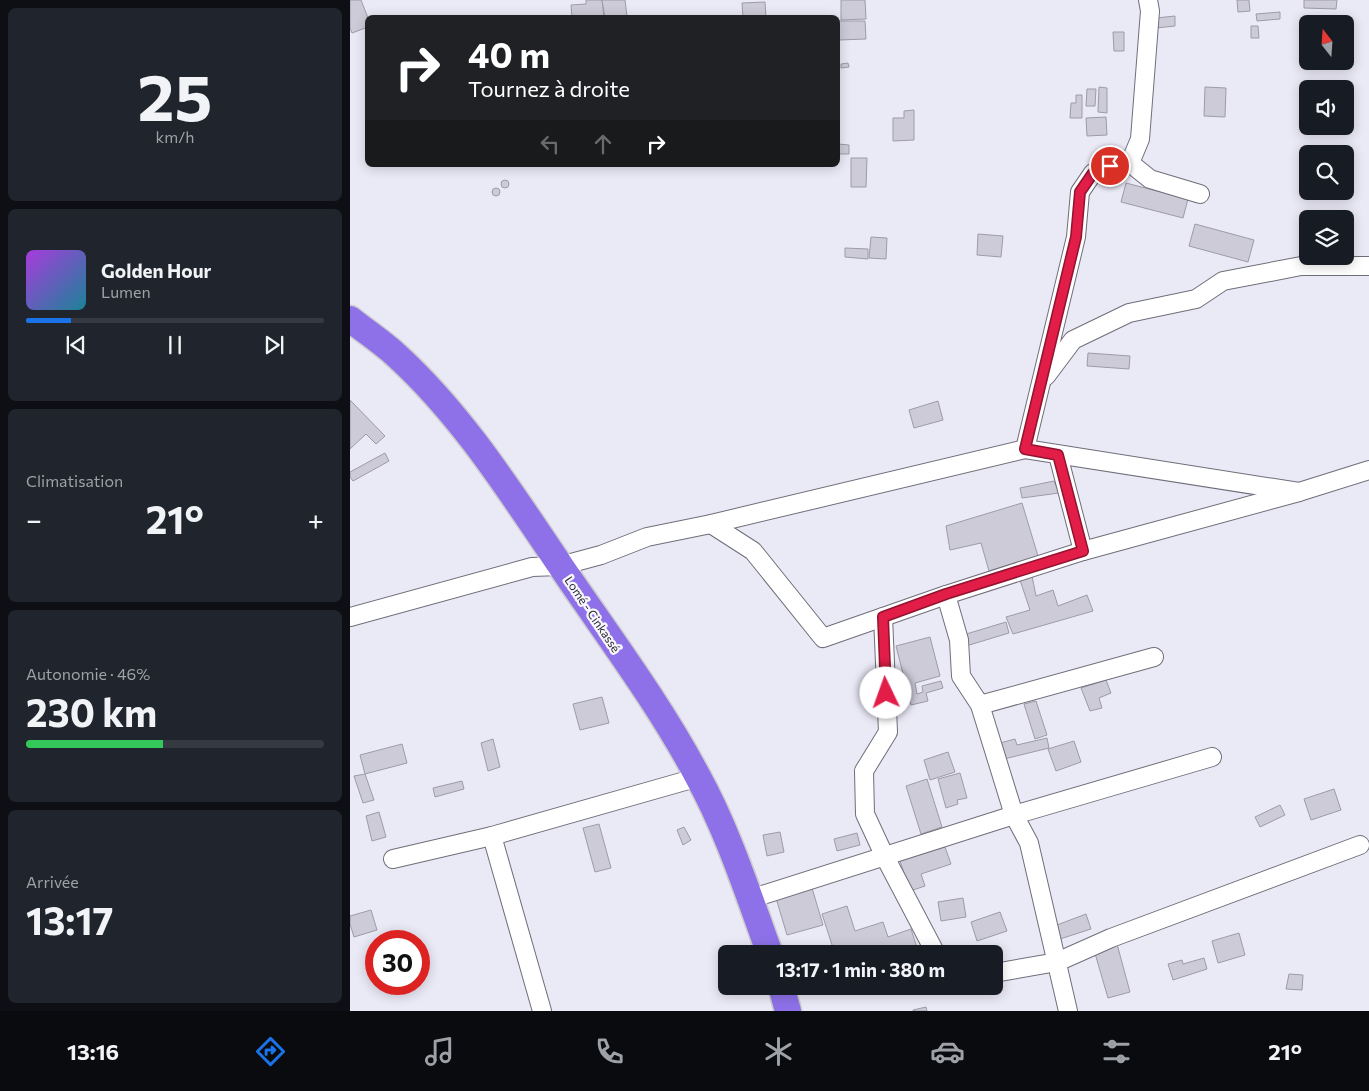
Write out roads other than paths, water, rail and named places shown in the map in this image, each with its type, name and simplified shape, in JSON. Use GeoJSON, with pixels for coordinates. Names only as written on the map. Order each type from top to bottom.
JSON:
{"type":"FeatureCollection","features":[{"type":"Feature","properties":{"kind":"highway","name":"Lomé - Cinkassé"},"geometry":{"type":"LineString","coordinates":[[350,319],[396,354],[474,440],[526,513],[659,710],[699,777],[722,827],[767,945]]}},
{"type":"Feature","properties":{"kind":"highway"},"geometry":{"type":"LineString","coordinates":[[784,995],[788,1011]]}},
{"type":"Feature","properties":{"kind":"street"},"geometry":{"type":"LineString","coordinates":[[1130,163],[1140,139],[1150,11],[1148,0]]}},
{"type":"Feature","properties":{"kind":"street"},"geometry":{"type":"LineString","coordinates":[[1025,449],[1076,237],[1080,192],[1093,173],[1110,166],[1130,163],[1150,179],[1200,194]]}},
{"type":"Feature","properties":{"kind":"street"},"geometry":{"type":"LineString","coordinates":[[1041,382],[1073,340],[1129,313],[1196,299],[1223,281],[1301,266],[1369,266]]}},
{"type":"Feature","properties":{"kind":"street"},"geometry":{"type":"LineString","coordinates":[[350,617],[532,567],[560,566],[602,555],[647,537],[711,524],[1025,449],[1299,492]]}},
{"type":"Feature","properties":{"kind":"street"},"geometry":{"type":"LineString","coordinates":[[1058,455],[1083,551]]}},
{"type":"Feature","properties":{"kind":"street"},"geometry":{"type":"LineString","coordinates":[[711,524],[753,551],[823,638],[946,594],[1083,551],[1299,492],[1369,470]]}},
{"type":"Feature","properties":{"kind":"street"},"geometry":{"type":"LineString","coordinates":[[946,594],[959,640],[961,676],[980,705],[1014,815],[1029,843],[1068,1011]]}},
{"type":"Feature","properties":{"kind":"street"},"geometry":{"type":"LineString","coordinates":[[883,617],[888,732],[864,771],[865,814],[885,857],[931,945]]}},
{"type":"Feature","properties":{"kind":"street"},"geometry":{"type":"LineString","coordinates":[[980,705],[1154,657]]}},
{"type":"Feature","properties":{"kind":"street"},"geometry":{"type":"LineString","coordinates":[[750,899],[1014,815],[1212,758]]}},
{"type":"Feature","properties":{"kind":"street"},"geometry":{"type":"LineString","coordinates":[[393,859],[492,836],[699,777]]}},
{"type":"Feature","properties":{"kind":"street"},"geometry":{"type":"LineString","coordinates":[[492,836],[542,1011]]}},
{"type":"Feature","properties":{"kind":"street"},"geometry":{"type":"LineString","coordinates":[[1003,971],[1057,962],[1110,938],[1360,845]]}}]}
